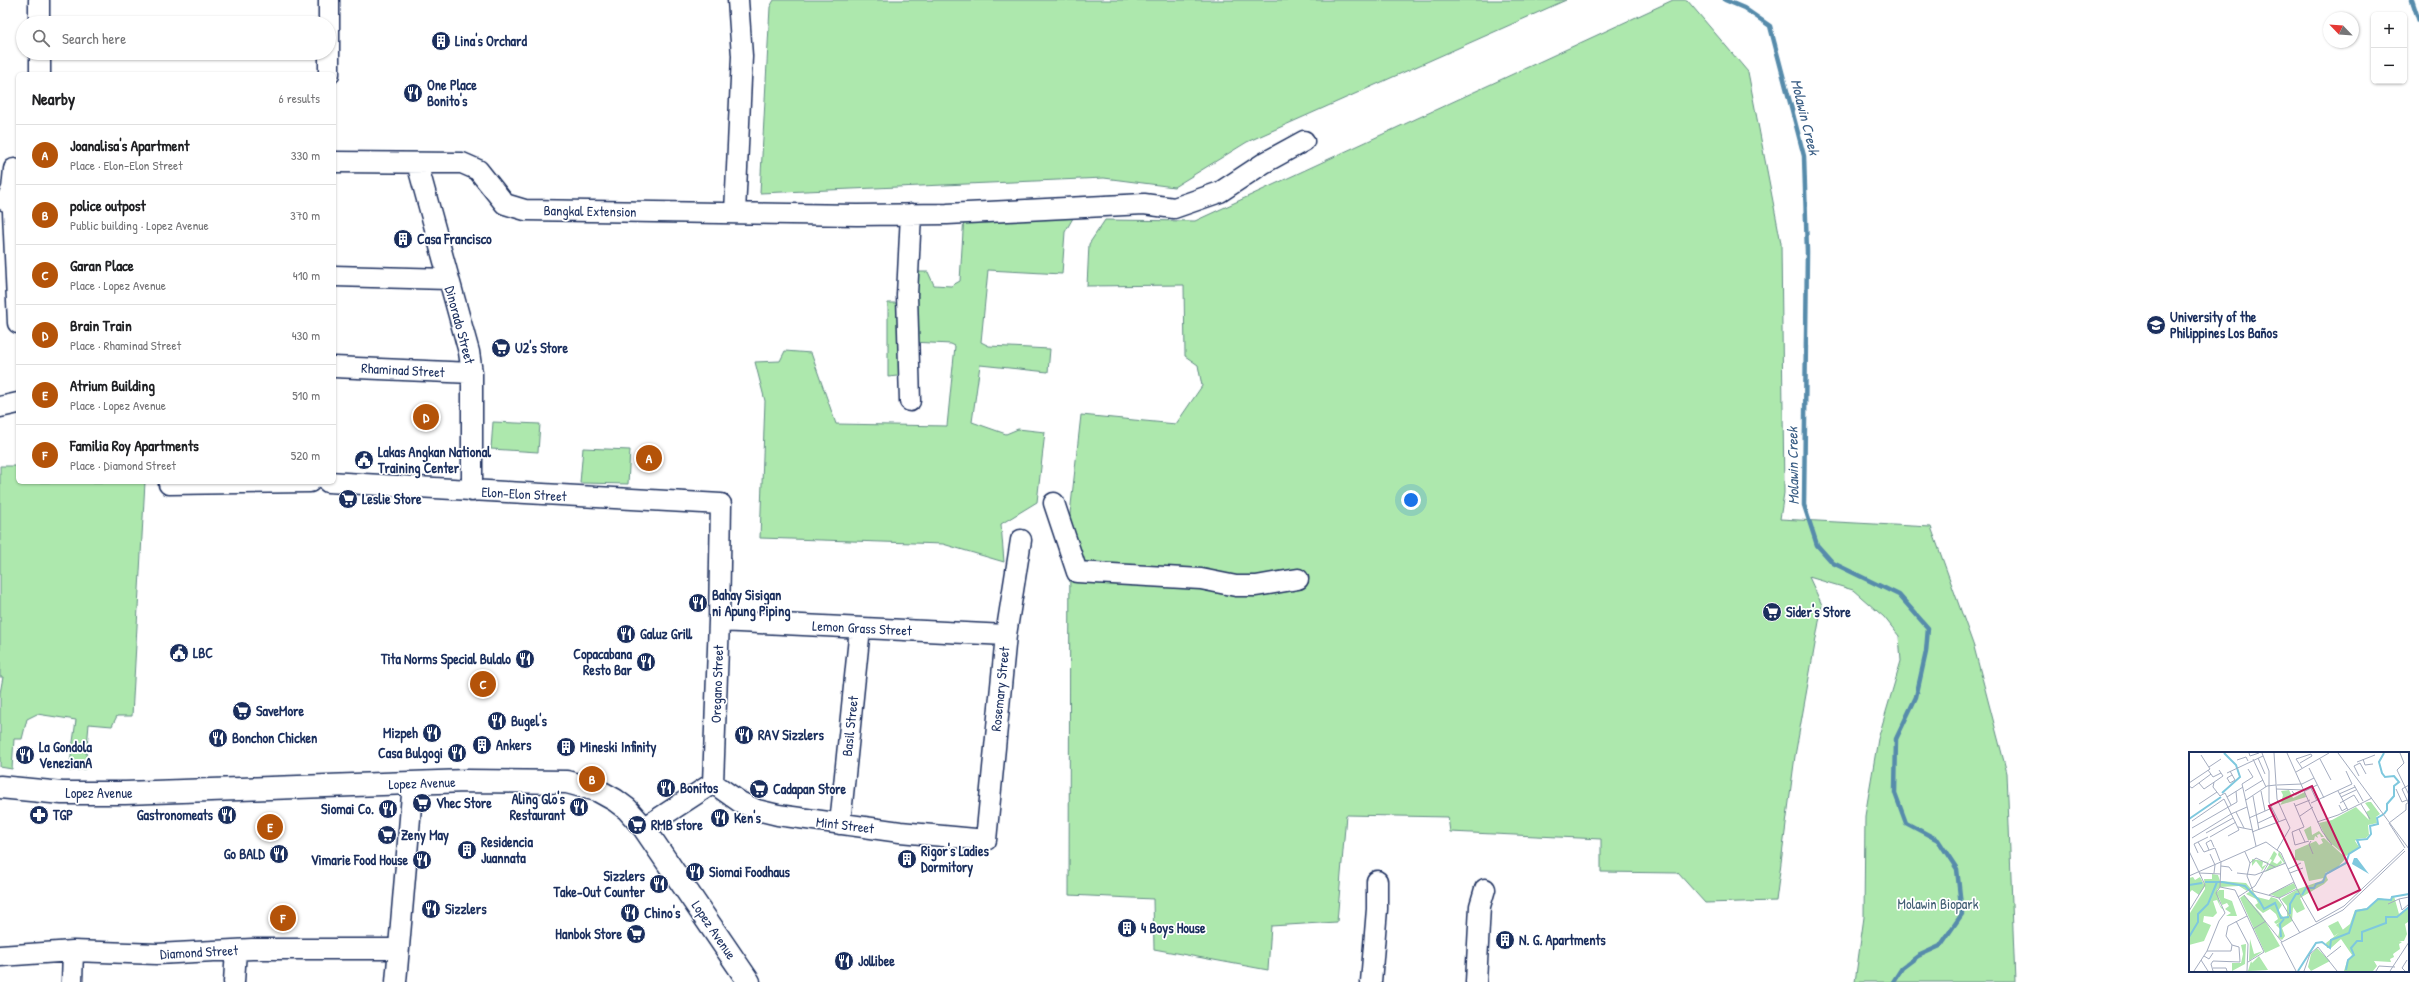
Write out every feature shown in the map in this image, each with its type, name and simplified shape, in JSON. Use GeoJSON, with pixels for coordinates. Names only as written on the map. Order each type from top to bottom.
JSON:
{"type":"FeatureCollection","features":[{"type":"Feature","properties":{"kind":"main road","name":"Lopez Avenue"},"geometry":{"type":"LineString","coordinates":[[0,786],[62,793],[125,793],[413,783],[567,782],[597,790],[627,809],[644,828],[749,982]]}},
{"type":"Feature","properties":{"kind":"street"},"geometry":{"type":"LineString","coordinates":[[39,0],[39,16]]}},
{"type":"Feature","properties":{"kind":"street"},"geometry":{"type":"LineString","coordinates":[[329,0],[329,16]]}},
{"type":"Feature","properties":{"kind":"street"},"geometry":{"type":"LineString","coordinates":[[735,214],[742,56],[738,0]]}},
{"type":"Feature","properties":{"kind":"street"},"geometry":{"type":"LineString","coordinates":[[40,60],[40,72]]}},
{"type":"Feature","properties":{"kind":"street"},"geometry":{"type":"LineString","coordinates":[[329,60],[329,72]]}},
{"type":"Feature","properties":{"kind":"street","name":"Bangkal Extension"},"geometry":{"type":"LineString","coordinates":[[336,162],[462,163],[478,170],[504,204],[525,210],[735,214],[911,214],[1144,204],[1174,208],[1220,192],[1264,163],[1304,141]]}},
{"type":"Feature","properties":{"kind":"street","name":"Dinorado Street"},"geometry":{"type":"LineString","coordinates":[[417,163],[462,326],[472,373],[472,491]]}},
{"type":"Feature","properties":{"kind":"street"},"geometry":{"type":"LineString","coordinates":[[11,169],[16,278]]}},
{"type":"Feature","properties":{"kind":"street"},"geometry":{"type":"LineString","coordinates":[[0,212],[12,189]]}},
{"type":"Feature","properties":{"kind":"street"},"geometry":{"type":"LineString","coordinates":[[910,401],[907,295],[911,214]]}},
{"type":"Feature","properties":{"kind":"street"},"geometry":{"type":"LineString","coordinates":[[336,276],[448,279]]}},
{"type":"Feature","properties":{"kind":"street","name":"Rhaminad Street"},"geometry":{"type":"LineString","coordinates":[[336,367],[472,373]]}},
{"type":"Feature","properties":{"kind":"street"},"geometry":{"type":"LineString","coordinates":[[0,407],[16,403]]}},
{"type":"Feature","properties":{"kind":"street","name":"Elon-Elon Street"},"geometry":{"type":"LineString","coordinates":[[336,482],[721,504]]}},
{"type":"Feature","properties":{"kind":"street"},"geometry":{"type":"LineString","coordinates":[[1054,503],[1077,572],[1201,579],[1236,586],[1256,586],[1298,579]]}},
{"type":"Feature","properties":{"kind":"street","name":"Oregano Street"},"geometry":{"type":"LineString","coordinates":[[713,783],[719,621],[721,504]]}},
{"type":"Feature","properties":{"kind":"street","name":"Rosemary Street"},"geometry":{"type":"LineString","coordinates":[[986,840],[1006,634],[1021,540]]}},
{"type":"Feature","properties":{"kind":"street","name":"Lemon Grass Street"},"geometry":{"type":"LineString","coordinates":[[719,621],[1006,634]]}},
{"type":"Feature","properties":{"kind":"street","name":"Basil Street"},"geometry":{"type":"LineString","coordinates":[[840,824],[860,628]]}},
{"type":"Feature","properties":{"kind":"street"},"geometry":{"type":"LineString","coordinates":[[396,982],[413,783]]}},
{"type":"Feature","properties":{"kind":"street"},"geometry":{"type":"LineString","coordinates":[[644,828],[713,783]]}},
{"type":"Feature","properties":{"kind":"street","name":"Mint Street"},"geometry":{"type":"LineString","coordinates":[[713,783],[740,802],[757,810],[799,819],[986,840]]}},
{"type":"Feature","properties":{"kind":"street"},"geometry":{"type":"LineString","coordinates":[[1371,982],[1377,881]]}},
{"type":"Feature","properties":{"kind":"street"},"geometry":{"type":"LineString","coordinates":[[1476,982],[1480,906],[1485,889]]}},
{"type":"Feature","properties":{"kind":"street","name":"Diamond Street"},"geometry":{"type":"LineString","coordinates":[[0,956],[74,951],[157,954],[236,950],[399,949]]}},
{"type":"Feature","properties":{"kind":"street"},"geometry":{"type":"LineString","coordinates":[[234,982],[236,950]]}},
{"type":"Feature","properties":{"kind":"street"},"geometry":{"type":"LineString","coordinates":[[72,982],[74,951]]}},
{"type":"Feature","properties":{"kind":"green space"},"geometry":{"type":"Polygon","coordinates":[[[774,0],[1566,0],[1247,142],[1174,187],[1104,178],[760,193],[770,7],[774,0]]]}},
{"type":"Feature","properties":{"kind":"green space","name":"Molawin Biopark"},"geometry":{"type":"Polygon","coordinates":[[[1673,0],[1687,0],[1748,72],[1781,243],[1784,493],[1780,519],[1931,527],[1974,647],[2007,773],[2015,982],[1855,982],[1864,917],[1865,816],[1878,739],[1901,661],[1899,636],[1884,617],[1853,590],[1809,577],[1822,605],[1795,756],[1776,901],[1705,903],[1678,873],[1601,872],[1601,839],[1450,832],[1448,817],[1346,815],[1337,922],[1271,926],[1268,970],[1154,949],[1153,899],[1069,895],[1070,514],[1081,415],[1176,424],[1202,386],[1198,365],[1185,356],[1184,285],[1087,286],[1089,244],[1105,220],[1195,221],[1673,0]]]}},
{"type":"Feature","properties":{"kind":"green space"},"geometry":{"type":"Polygon","coordinates":[[[1077,211],[1065,232],[1062,274],[988,270],[981,342],[989,346],[1050,349],[1048,372],[980,365],[972,422],[1006,434],[1018,429],[1045,432],[1037,502],[1001,524],[1004,562],[943,544],[760,538],[765,401],[755,362],[780,361],[785,351],[811,353],[836,424],[947,426],[955,346],[951,344],[911,342],[907,375],[888,377],[888,303],[906,303],[908,272],[928,272],[934,285],[951,286],[960,281],[964,215],[1077,211]]]}},
{"type":"Feature","properties":{"kind":"green space"},"geometry":{"type":"Polygon","coordinates":[[[493,422],[540,424],[538,452],[491,449],[493,422]]]}},
{"type":"Feature","properties":{"kind":"green space"},"geometry":{"type":"Polygon","coordinates":[[[583,448],[630,450],[628,484],[580,483],[583,448]]]}},
{"type":"Feature","properties":{"kind":"green space"},"geometry":{"type":"Polygon","coordinates":[[[0,466],[16,466],[16,484],[145,484],[132,716],[117,716],[112,726],[89,724],[85,769],[69,771],[76,720],[37,714],[27,719],[22,739],[14,739],[12,769],[0,767],[0,693],[3,677],[0,677],[0,466]]]}},
{"type":"Feature","properties":{"kind":"waterway","name":"Molawin Creek"},"geometry":{"type":"LineString","coordinates":[[1725,0],[1744,8],[1770,26],[1804,156],[1807,252],[1804,505],[1817,545],[1833,563],[1899,595],[1928,628],[1926,652],[1916,697],[1896,739],[1895,793],[1906,823],[1938,840],[1957,869],[1962,914],[1940,946],[1918,956],[1902,968],[1893,982]]}},
{"type":"Feature","properties":{"kind":"waterway"},"geometry":{"type":"LineString","coordinates":[[2412,0],[2419,21]]}},
{"type":"Feature","properties":{"kind":"place","name":"Lina's Orchard"},"geometry":{"type":"Point","coordinates":[441,41]}},
{"type":"Feature","properties":{"kind":"place","name":"One Place Bonito's"},"geometry":{"type":"Point","coordinates":[413,93]}},
{"type":"Feature","properties":{"kind":"place","name":"Casa Francisco"},"geometry":{"type":"Point","coordinates":[403,239]}},
{"type":"Feature","properties":{"kind":"place","name":"University of the Philippines Los Baños"},"geometry":{"type":"Point","coordinates":[2156,325]}},
{"type":"Feature","properties":{"kind":"place","name":"U2's Store"},"geometry":{"type":"Point","coordinates":[501,348]}},
{"type":"Feature","properties":{"kind":"place","name":"Brain Train"},"geometry":{"type":"Point","coordinates":[426,417]}},
{"type":"Feature","properties":{"kind":"place","name":"Joanalisa's Apartment"},"geometry":{"type":"Point","coordinates":[649,458]}},
{"type":"Feature","properties":{"kind":"place","name":"Lakas Angkan National Training Center"},"geometry":{"type":"Point","coordinates":[364,460]}},
{"type":"Feature","properties":{"kind":"place","name":"Leslie Store"},"geometry":{"type":"Point","coordinates":[348,499]}},
{"type":"Feature","properties":{"kind":"place","name":"Bahay Sisigan ni Apung Piping"},"geometry":{"type":"Point","coordinates":[698,603]}},
{"type":"Feature","properties":{"kind":"place","name":"Sider's Store"},"geometry":{"type":"Point","coordinates":[1772,612]}},
{"type":"Feature","properties":{"kind":"place","name":"Galuz Grill"},"geometry":{"type":"Point","coordinates":[626,634]}},
{"type":"Feature","properties":{"kind":"place","name":"LBC"},"geometry":{"type":"Point","coordinates":[179,653]}},
{"type":"Feature","properties":{"kind":"place","name":"Tita Norms Special Bulalo"},"geometry":{"type":"Point","coordinates":[525,659]}},
{"type":"Feature","properties":{"kind":"place","name":"Copacabana Resto Bar"},"geometry":{"type":"Point","coordinates":[646,662]}},
{"type":"Feature","properties":{"kind":"place","name":"Garan Place"},"geometry":{"type":"Point","coordinates":[483,684]}},
{"type":"Feature","properties":{"kind":"place","name":"SaveMore"},"geometry":{"type":"Point","coordinates":[242,711]}},
{"type":"Feature","properties":{"kind":"place","name":"Bugel's"},"geometry":{"type":"Point","coordinates":[497,721]}},
{"type":"Feature","properties":{"kind":"place","name":"Mizpeh"},"geometry":{"type":"Point","coordinates":[432,733]}},
{"type":"Feature","properties":{"kind":"place","name":"RAV Sizzlers"},"geometry":{"type":"Point","coordinates":[744,735]}},
{"type":"Feature","properties":{"kind":"place","name":"Bonchon Chicken"},"geometry":{"type":"Point","coordinates":[218,738]}},
{"type":"Feature","properties":{"kind":"place","name":"Ankers"},"geometry":{"type":"Point","coordinates":[482,745]}},
{"type":"Feature","properties":{"kind":"place","name":"Mineski Infinity"},"geometry":{"type":"Point","coordinates":[566,747]}},
{"type":"Feature","properties":{"kind":"place","name":"Casa Bulgogi"},"geometry":{"type":"Point","coordinates":[457,753]}},
{"type":"Feature","properties":{"kind":"place","name":"La Gondola VenezianA"},"geometry":{"type":"Point","coordinates":[25,755]}},
{"type":"Feature","properties":{"kind":"place","name":"police outpost"},"geometry":{"type":"Point","coordinates":[592,779]}},
{"type":"Feature","properties":{"kind":"place","name":"Bonitos"},"geometry":{"type":"Point","coordinates":[666,788]}},
{"type":"Feature","properties":{"kind":"place","name":"Cadapan Store"},"geometry":{"type":"Point","coordinates":[759,789]}},
{"type":"Feature","properties":{"kind":"place","name":"Vhec Store"},"geometry":{"type":"Point","coordinates":[422,803]}},
{"type":"Feature","properties":{"kind":"place","name":"Aling Glo's Restaurant"},"geometry":{"type":"Point","coordinates":[579,807]}},
{"type":"Feature","properties":{"kind":"place","name":"Siomai Co."},"geometry":{"type":"Point","coordinates":[388,809]}},
{"type":"Feature","properties":{"kind":"place","name":"TGP"},"geometry":{"type":"Point","coordinates":[39,815]}},
{"type":"Feature","properties":{"kind":"place","name":"Gastronomeats"},"geometry":{"type":"Point","coordinates":[227,815]}},
{"type":"Feature","properties":{"kind":"place","name":"Ken's"},"geometry":{"type":"Point","coordinates":[720,818]}},
{"type":"Feature","properties":{"kind":"place","name":"RMB store"},"geometry":{"type":"Point","coordinates":[637,825]}},
{"type":"Feature","properties":{"kind":"place","name":"Atrium Building"},"geometry":{"type":"Point","coordinates":[270,827]}},
{"type":"Feature","properties":{"kind":"place","name":"Zeny May"},"geometry":{"type":"Point","coordinates":[387,835]}},
{"type":"Feature","properties":{"kind":"place","name":"Residencia Juannata"},"geometry":{"type":"Point","coordinates":[467,850]}},
{"type":"Feature","properties":{"kind":"place","name":"Go BALD"},"geometry":{"type":"Point","coordinates":[279,854]}},
{"type":"Feature","properties":{"kind":"place","name":"Rigor's Ladies Dormitory"},"geometry":{"type":"Point","coordinates":[907,859]}},
{"type":"Feature","properties":{"kind":"place","name":"Vimarie Food House"},"geometry":{"type":"Point","coordinates":[422,860]}},
{"type":"Feature","properties":{"kind":"place","name":"Siomai Foodhaus"},"geometry":{"type":"Point","coordinates":[695,872]}},
{"type":"Feature","properties":{"kind":"place","name":"Sizzlers Take-Out Counter"},"geometry":{"type":"Point","coordinates":[659,884]}},
{"type":"Feature","properties":{"kind":"place","name":"Sizzlers"},"geometry":{"type":"Point","coordinates":[431,909]}},
{"type":"Feature","properties":{"kind":"place","name":"Chino's"},"geometry":{"type":"Point","coordinates":[630,913]}},
{"type":"Feature","properties":{"kind":"place","name":"Familia Roy Apartments"},"geometry":{"type":"Point","coordinates":[283,918]}},
{"type":"Feature","properties":{"kind":"place","name":"4 Boys House"},"geometry":{"type":"Point","coordinates":[1127,928]}},
{"type":"Feature","properties":{"kind":"place","name":"Hanbok Store"},"geometry":{"type":"Point","coordinates":[636,934]}},
{"type":"Feature","properties":{"kind":"place","name":"N. G. Apartments"},"geometry":{"type":"Point","coordinates":[1505,940]}},
{"type":"Feature","properties":{"kind":"place","name":"Jollibee"},"geometry":{"type":"Point","coordinates":[844,961]}}]}
